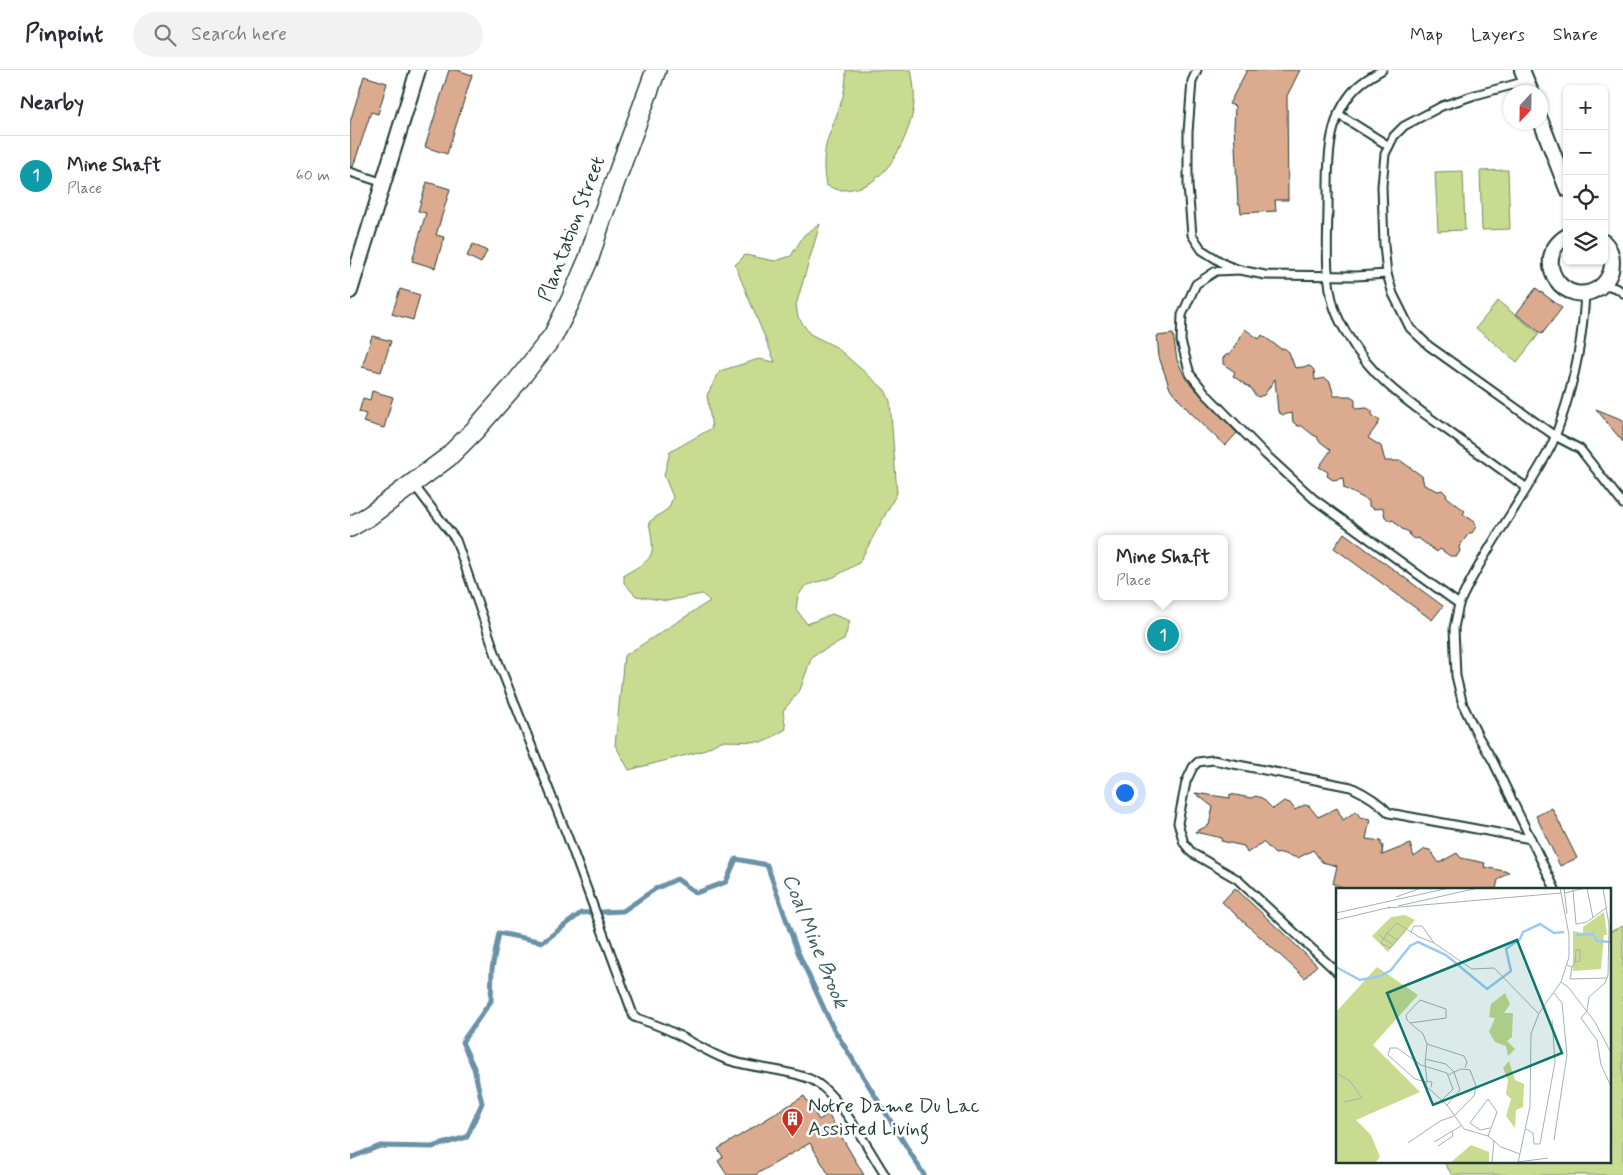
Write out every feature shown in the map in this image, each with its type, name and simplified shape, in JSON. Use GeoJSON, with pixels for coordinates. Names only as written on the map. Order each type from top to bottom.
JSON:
{"type":"FeatureCollection","features":[{"type":"Feature","properties":{"kind":"main road","name":"Plantation Street"},"geometry":{"type":"LineString","coordinates":[[350,527],[370,516],[447,458],[475,430],[516,383],[553,336],[589,258],[602,217],[656,70]]}},
{"type":"Feature","properties":{"kind":"street"},"geometry":{"type":"LineString","coordinates":[[350,291],[418,70]]}},
{"type":"Feature","properties":{"kind":"street"},"geometry":{"type":"LineString","coordinates":[[1544,130],[1563,179]]}},
{"type":"Feature","properties":{"kind":"street"},"geometry":{"type":"LineString","coordinates":[[1563,240],[1555,247],[1551,256],[1550,266],[1558,283],[1575,293],[1595,290],[1604,284],[1610,275],[1612,265],[1611,254],[1608,249]]}},
{"type":"Feature","properties":{"kind":"lane"},"geometry":{"type":"LineString","coordinates":[[1197,70],[1192,81],[1188,132],[1188,186],[1192,236],[1202,250],[1214,259],[1240,270]]}},
{"type":"Feature","properties":{"kind":"lane"},"geometry":{"type":"LineString","coordinates":[[1382,70],[1357,88],[1338,114],[1332,133],[1329,162],[1328,276],[1334,307],[1361,357],[1372,371],[1409,404],[1527,488]]}},
{"type":"Feature","properties":{"kind":"lane"},"geometry":{"type":"LineString","coordinates":[[1527,81],[1442,106],[1404,126],[1394,136],[1385,154],[1382,186],[1387,274],[1393,294],[1410,328],[1429,346],[1555,436],[1580,449],[1623,504]]}},
{"type":"Feature","properties":{"kind":"lane"},"geometry":{"type":"LineString","coordinates":[[1338,114],[1389,146]]}},
{"type":"Feature","properties":{"kind":"lane"},"geometry":{"type":"LineString","coordinates":[[350,172],[384,183]]}},
{"type":"Feature","properties":{"kind":"lane"},"geometry":{"type":"LineString","coordinates":[[1387,274],[1356,276],[1265,275],[1240,270],[1216,270],[1196,284],[1182,314],[1181,341],[1190,374],[1213,402],[1265,454],[1314,499],[1459,604]]}},
{"type":"Feature","properties":{"kind":"lane"},"geometry":{"type":"LineString","coordinates":[[1604,284],[1623,293]]}},
{"type":"Feature","properties":{"kind":"lane"},"geometry":{"type":"LineString","coordinates":[[1555,888],[1463,705],[1456,676],[1454,628],[1459,604],[1479,565],[1527,488],[1555,436],[1576,372],[1585,293]]}},
{"type":"Feature","properties":{"kind":"lane"},"geometry":{"type":"LineString","coordinates":[[414,484],[456,540],[499,664],[594,907],[634,1017],[656,1024],[710,1053],[738,1063],[766,1067],[812,1080],[824,1088],[838,1104],[885,1175]]}},
{"type":"Feature","properties":{"kind":"lane"},"geometry":{"type":"LineString","coordinates":[[1336,971],[1237,879],[1192,853],[1184,843],[1178,823],[1186,782],[1193,767],[1198,762],[1213,760],[1351,787],[1381,804],[1389,812],[1531,839]]}},
{"type":"Feature","properties":{"kind":"green space"},"geometry":{"type":"Polygon","coordinates":[[[846,70],[911,70],[914,96],[912,117],[906,134],[889,165],[873,181],[863,186],[842,190],[826,185],[824,162],[828,138],[845,88],[846,70]]]}},
{"type":"Feature","properties":{"kind":"green space"},"geometry":{"type":"Polygon","coordinates":[[[1508,170],[1510,229],[1482,230],[1480,171],[1508,170]]]}},
{"type":"Feature","properties":{"kind":"green space"},"geometry":{"type":"Polygon","coordinates":[[[1463,171],[1465,230],[1438,231],[1435,172],[1463,171]]]}},
{"type":"Feature","properties":{"kind":"green space"},"geometry":{"type":"Polygon","coordinates":[[[820,224],[796,305],[798,317],[810,334],[836,347],[885,390],[890,401],[897,493],[859,563],[834,577],[805,586],[798,596],[796,609],[807,624],[832,614],[850,621],[844,640],[812,656],[800,690],[783,711],[786,729],[764,742],[721,741],[702,751],[629,770],[615,745],[624,656],[710,601],[702,594],[667,601],[636,596],[624,583],[624,575],[648,560],[652,549],[649,522],[669,508],[673,497],[664,475],[670,452],[712,428],[707,395],[720,371],[759,359],[775,362],[735,265],[745,255],[775,261],[791,256],[804,235],[820,224]]]}},
{"type":"Feature","properties":{"kind":"green space"},"geometry":{"type":"Polygon","coordinates":[[[1498,301],[1539,334],[1517,362],[1476,328],[1498,301]]]}},
{"type":"Feature","properties":{"kind":"green space"},"geometry":{"type":"Polygon","coordinates":[[[1623,926],[1623,1175],[1452,1175],[1444,1162],[1610,1162],[1610,932],[1623,926]]]}},
{"type":"Feature","properties":{"kind":"building"},"geometry":{"type":"Polygon","coordinates":[[[449,70],[457,70],[472,75],[447,154],[425,147],[449,70]]]}},
{"type":"Feature","properties":{"kind":"building"},"geometry":{"type":"Polygon","coordinates":[[[1247,70],[1300,70],[1287,96],[1288,200],[1275,200],[1276,211],[1241,213],[1240,204],[1238,204],[1234,127],[1235,106],[1229,104],[1247,70]]]}},
{"type":"Feature","properties":{"kind":"building"},"geometry":{"type":"Polygon","coordinates":[[[364,76],[387,83],[378,114],[371,112],[353,167],[350,167],[350,122],[364,76]]]}},
{"type":"Feature","properties":{"kind":"building"},"geometry":{"type":"Polygon","coordinates":[[[427,182],[450,189],[436,235],[444,237],[435,268],[412,261],[426,213],[418,211],[427,182]]]}},
{"type":"Feature","properties":{"kind":"building"},"geometry":{"type":"Polygon","coordinates":[[[473,244],[487,251],[481,263],[467,256],[473,244]]]}},
{"type":"Feature","properties":{"kind":"building"},"geometry":{"type":"Polygon","coordinates":[[[1536,288],[1562,308],[1542,334],[1516,314],[1536,288]]]}},
{"type":"Feature","properties":{"kind":"building"},"geometry":{"type":"Polygon","coordinates":[[[400,289],[420,295],[413,320],[392,314],[400,289]]]}},
{"type":"Feature","properties":{"kind":"building"},"geometry":{"type":"Polygon","coordinates":[[[1245,329],[1259,339],[1262,335],[1281,349],[1284,348],[1289,352],[1295,368],[1310,366],[1314,370],[1315,380],[1325,378],[1330,382],[1334,396],[1350,396],[1355,399],[1355,409],[1367,408],[1372,411],[1372,415],[1380,421],[1368,438],[1381,446],[1385,461],[1401,461],[1422,476],[1424,485],[1438,491],[1442,490],[1447,497],[1465,511],[1463,514],[1475,522],[1476,527],[1459,547],[1460,551],[1457,556],[1450,556],[1440,549],[1437,552],[1418,538],[1414,539],[1410,536],[1409,532],[1402,529],[1393,520],[1390,521],[1385,517],[1383,508],[1374,509],[1369,506],[1369,501],[1344,488],[1343,478],[1333,480],[1327,476],[1328,472],[1319,467],[1331,450],[1318,440],[1318,437],[1293,422],[1292,413],[1283,415],[1278,412],[1275,379],[1264,395],[1258,397],[1253,393],[1253,390],[1233,376],[1235,372],[1223,364],[1223,358],[1230,354],[1245,329]]]}},
{"type":"Feature","properties":{"kind":"building"},"geometry":{"type":"Polygon","coordinates":[[[1173,334],[1177,360],[1186,379],[1237,433],[1225,446],[1188,410],[1170,389],[1159,357],[1157,336],[1173,334]]]}},
{"type":"Feature","properties":{"kind":"building"},"geometry":{"type":"Polygon","coordinates":[[[372,336],[391,341],[381,372],[362,367],[372,336]]]}},
{"type":"Feature","properties":{"kind":"building"},"geometry":{"type":"Polygon","coordinates":[[[372,391],[393,397],[384,428],[363,422],[366,414],[359,412],[363,398],[370,400],[372,391]]]}},
{"type":"Feature","properties":{"kind":"building"},"geometry":{"type":"Polygon","coordinates":[[[1596,409],[1623,420],[1623,442],[1596,409]]]}},
{"type":"Feature","properties":{"kind":"building"},"geometry":{"type":"Polygon","coordinates":[[[1344,533],[1443,606],[1432,620],[1334,548],[1344,533]]]}},
{"type":"Feature","properties":{"kind":"building"},"geometry":{"type":"Polygon","coordinates":[[[1195,793],[1230,798],[1230,794],[1251,798],[1256,796],[1262,798],[1273,809],[1284,801],[1290,803],[1295,810],[1304,805],[1309,806],[1318,817],[1337,808],[1343,820],[1356,811],[1360,817],[1370,819],[1366,839],[1381,841],[1381,845],[1383,845],[1382,855],[1410,844],[1414,857],[1425,849],[1430,850],[1439,863],[1457,853],[1461,858],[1485,863],[1484,867],[1509,872],[1498,880],[1496,888],[1344,888],[1333,884],[1337,866],[1322,862],[1313,850],[1298,858],[1281,853],[1275,854],[1263,842],[1247,853],[1244,846],[1221,841],[1222,838],[1195,832],[1209,825],[1213,807],[1195,793]]]}},
{"type":"Feature","properties":{"kind":"building"},"geometry":{"type":"Polygon","coordinates":[[[1552,808],[1577,858],[1560,866],[1536,816],[1552,808]]]}},
{"type":"Feature","properties":{"kind":"building"},"geometry":{"type":"Polygon","coordinates":[[[1235,888],[1317,965],[1305,978],[1222,902],[1235,888]]]}},
{"type":"Feature","properties":{"kind":"building","name":"Notre Dame Du Lac Assisted Living"},"geometry":{"type":"Polygon","coordinates":[[[804,1096],[819,1120],[828,1114],[864,1175],[829,1175],[810,1143],[755,1175],[727,1175],[718,1161],[723,1157],[718,1149],[804,1096]]]}},
{"type":"Feature","properties":{"kind":"waterway","name":"Coal Mine Brook"},"geometry":{"type":"LineString","coordinates":[[350,1158],[380,1146],[432,1147],[467,1137],[482,1103],[474,1068],[462,1042],[491,1001],[492,969],[499,933],[543,942],[581,913],[623,911],[655,889],[677,879],[696,893],[726,882],[736,859],[767,865],[797,950],[832,1026],[924,1175]]}},
{"type":"Feature","properties":{"kind":"place","name":"Mine Shaft"},"geometry":{"type":"Point","coordinates":[1163,635]}},
{"type":"Feature","properties":{"kind":"place","name":"Notre Dame Du Lac Assisted Living"},"geometry":{"type":"Point","coordinates":[792,1137]}}]}
